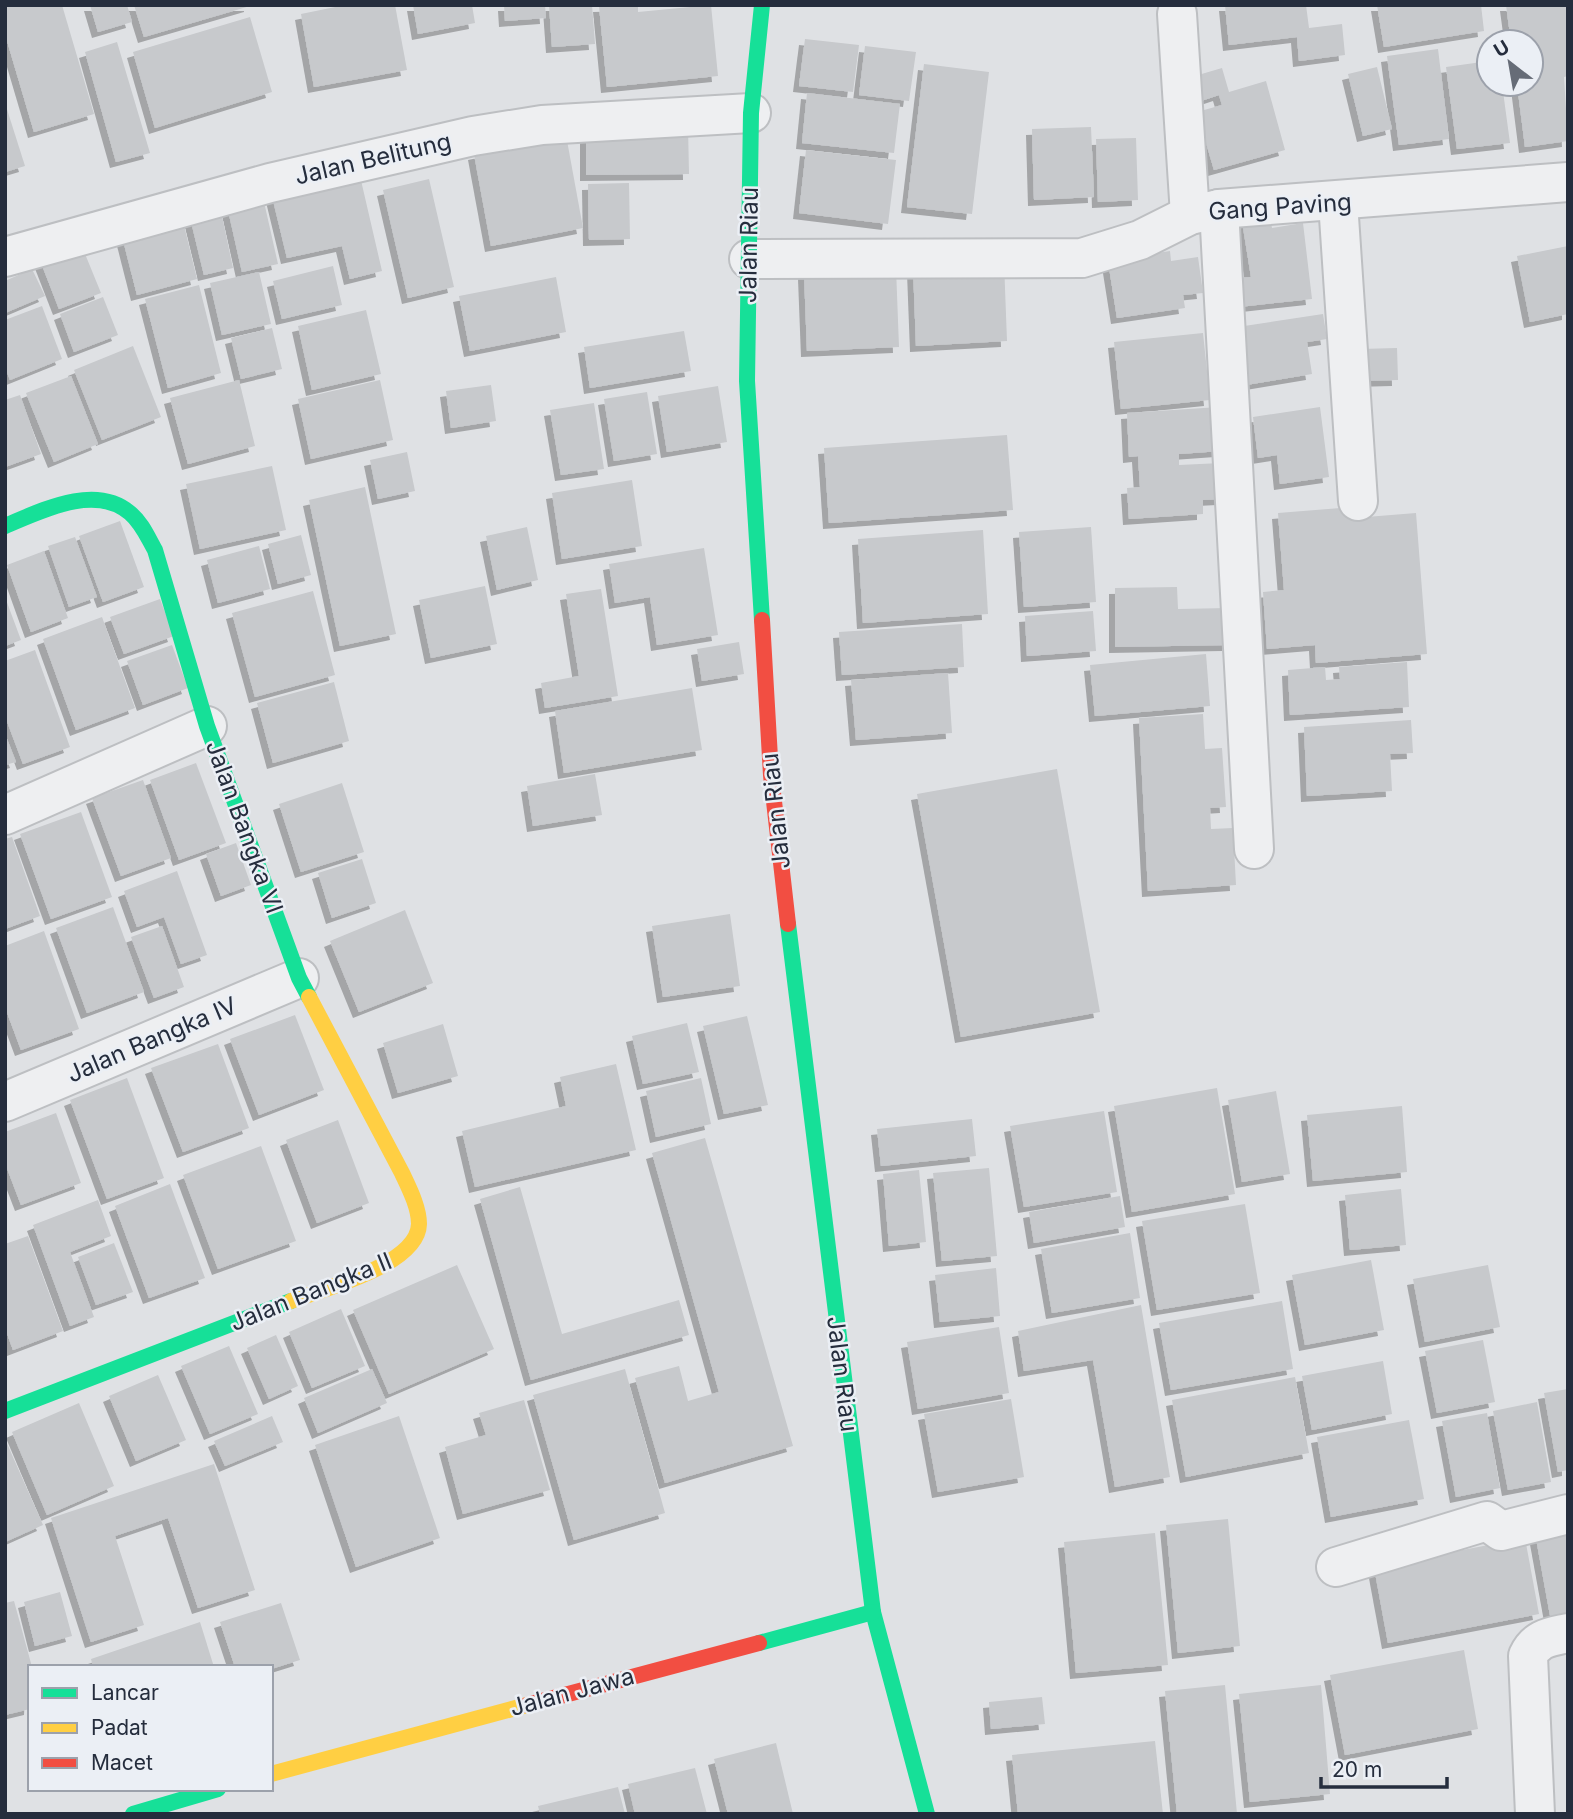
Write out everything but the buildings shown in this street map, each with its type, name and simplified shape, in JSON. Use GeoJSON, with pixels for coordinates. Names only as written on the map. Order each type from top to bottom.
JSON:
{"type":"FeatureCollection","features":[{"type":"Feature","properties":{"kind":"main road","name":"Jalan Riau"},"geometry":{"type":"LineString","coordinates":[[762,5],[751,113],[747,381],[771,775],[814,1154],[873,1612],[927,1814]]}},
{"type":"Feature","properties":{"kind":"main road"},"geometry":{"type":"LineString","coordinates":[[5,526],[68,502],[87,500],[113,504],[128,510],[155,550],[207,726]]}},
{"type":"Feature","properties":{"kind":"main road","name":"Jalan Bangka VI"},"geometry":{"type":"LineString","coordinates":[[207,726],[299,978]]}},
{"type":"Feature","properties":{"kind":"main road","name":"Jalan Bangka II"},"geometry":{"type":"LineString","coordinates":[[5,1411],[387,1264],[416,1241],[421,1221],[402,1173],[299,978]]}},
{"type":"Feature","properties":{"kind":"main road","name":"Jalan Jawa"},"geometry":{"type":"LineString","coordinates":[[273,1773],[873,1612]]}},
{"type":"Feature","properties":{"kind":"main road"},"geometry":{"type":"LineString","coordinates":[[132,1814],[211,1791]]}},
{"type":"Feature","properties":{"kind":"street"},"geometry":{"type":"LineString","coordinates":[[1177,14],[1205,212],[1254,849]]}},
{"type":"Feature","properties":{"kind":"street","name":"Jalan Belitung"},"geometry":{"type":"LineString","coordinates":[[5,257],[270,183],[472,136],[542,125],[751,113]]}},
{"type":"Feature","properties":{"kind":"street","name":"Gang Paving"},"geometry":{"type":"LineString","coordinates":[[749,259],[1082,258],[1140,240],[1205,212],[1568,182]]}},
{"type":"Feature","properties":{"kind":"street"},"geometry":{"type":"LineString","coordinates":[[1338,202],[1358,500]]}},
{"type":"Feature","properties":{"kind":"street","name":"Jalan Bangka VI"},"geometry":{"type":"LineString","coordinates":[[5,815],[207,726]]}},
{"type":"Feature","properties":{"kind":"street","name":"Jalan Bangka IV"},"geometry":{"type":"LineString","coordinates":[[5,1102],[299,978]]}},
{"type":"Feature","properties":{"kind":"street"},"geometry":{"type":"LineString","coordinates":[[1336,1567],[1487,1521],[1501,1531],[1568,1514]]}},
{"type":"Feature","properties":{"kind":"street"},"geometry":{"type":"LineString","coordinates":[[1535,1814],[1528,1656],[1535,1644],[1541,1640],[1568,1633]]}},
{"type":"Feature","properties":{"kind":"traffic: fast"},"geometry":{"type":"LineString","coordinates":[[762,5],[751,113],[747,381],[762,620]]}},
{"type":"Feature","properties":{"kind":"traffic: fast"},"geometry":{"type":"LineString","coordinates":[[5,526],[51,507],[85,500],[116,504],[130,513],[141,526],[155,550],[207,726],[299,978],[309,997]]}},
{"type":"Feature","properties":{"kind":"traffic: fast"},"geometry":{"type":"LineString","coordinates":[[788,924],[873,1612],[927,1814]]}},
{"type":"Feature","properties":{"kind":"traffic: fast"},"geometry":{"type":"LineString","coordinates":[[5,1411],[291,1301]]}},
{"type":"Feature","properties":{"kind":"traffic: fast"},"geometry":{"type":"LineString","coordinates":[[759,1643],[873,1612]]}},
{"type":"Feature","properties":{"kind":"traffic: fast"},"geometry":{"type":"LineString","coordinates":[[133,1814],[211,1791]]}},
{"type":"Feature","properties":{"kind":"traffic: slow"},"geometry":{"type":"LineString","coordinates":[[291,1301],[345,1282],[386,1263],[403,1252],[415,1239],[419,1224],[415,1204],[402,1173],[309,997]]}},
{"type":"Feature","properties":{"kind":"traffic: slow"},"geometry":{"type":"LineString","coordinates":[[273,1773],[527,1705]]}},
{"type":"Feature","properties":{"kind":"traffic: jam"},"geometry":{"type":"LineString","coordinates":[[762,620],[771,775],[788,924]]}},
{"type":"Feature","properties":{"kind":"traffic: jam"},"geometry":{"type":"LineString","coordinates":[[527,1705],[759,1643]]}}]}
